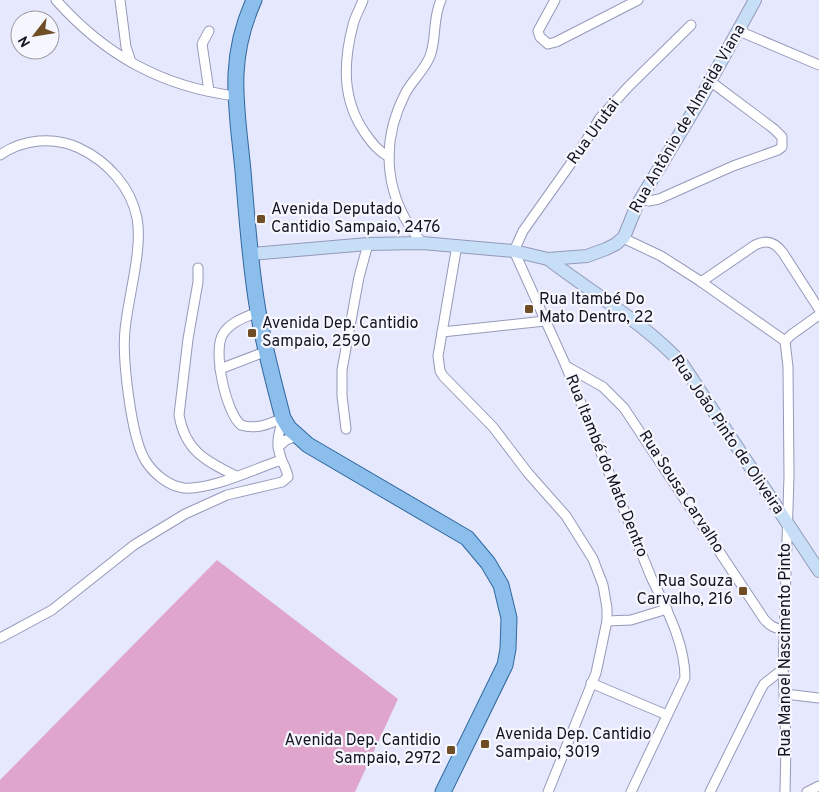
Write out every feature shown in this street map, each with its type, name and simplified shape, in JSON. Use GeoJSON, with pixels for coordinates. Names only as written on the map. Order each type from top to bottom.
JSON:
{"type":"FeatureCollection","features":[{"type":"Feature","properties":{"kind":"main road"},"geometry":{"type":"LineString","coordinates":[[254,0],[238,46],[235,69],[236,96],[250,254],[258,312],[283,418],[289,428],[308,445],[467,538],[488,563],[502,585],[509,618],[508,649],[505,665],[442,792]]}},
{"type":"Feature","properties":{"kind":"street"},"geometry":{"type":"LineString","coordinates":[[56,0],[103,45],[131,62],[166,80],[236,96]]}},
{"type":"Feature","properties":{"kind":"street"},"geometry":{"type":"LineString","coordinates":[[120,0],[126,47],[131,62]]}},
{"type":"Feature","properties":{"kind":"street"},"geometry":{"type":"LineString","coordinates":[[363,0],[355,18],[348,49],[348,96],[357,121],[382,154],[389,157]]}},
{"type":"Feature","properties":{"kind":"street"},"geometry":{"type":"LineString","coordinates":[[422,243],[409,226],[398,204],[390,179],[389,157],[394,123],[401,104],[411,84],[431,54],[436,14],[441,0]]}},
{"type":"Feature","properties":{"kind":"street"},"geometry":{"type":"LineString","coordinates":[[555,0],[538,31],[543,41],[548,44],[556,42],[638,0]]}},
{"type":"Feature","properties":{"kind":"street","name":"Rua Antônio de Almeida Viana"},"geometry":{"type":"LineString","coordinates":[[624,238],[640,199],[739,31],[755,0]]}},
{"type":"Feature","properties":{"kind":"street","name":"Rua Urutai"},"geometry":{"type":"LineString","coordinates":[[514,251],[523,230],[579,152],[600,118],[691,25]]}},
{"type":"Feature","properties":{"kind":"street"},"geometry":{"type":"LineString","coordinates":[[209,31],[202,44],[209,91]]}},
{"type":"Feature","properties":{"kind":"street"},"geometry":{"type":"LineString","coordinates":[[739,31],[819,65]]}},
{"type":"Feature","properties":{"kind":"street"},"geometry":{"type":"LineString","coordinates":[[640,199],[649,201],[658,199],[782,147],[782,137],[760,117],[710,81]]}},
{"type":"Feature","properties":{"kind":"street"},"geometry":{"type":"LineString","coordinates":[[0,155],[13,147],[37,141],[55,140],[80,148],[104,164],[119,179],[130,197],[137,219],[137,243],[125,332],[126,376],[142,452],[156,474],[176,486],[195,488],[283,464]]}},
{"type":"Feature","properties":{"kind":"street"},"geometry":{"type":"LineString","coordinates":[[250,254],[368,244],[422,243],[514,251],[548,259],[587,256],[610,247],[624,238],[662,256],[785,342],[790,335],[819,315]]}},
{"type":"Feature","properties":{"kind":"street"},"geometry":{"type":"LineString","coordinates":[[701,282],[755,245],[769,242],[784,253],[819,309]]}},
{"type":"Feature","properties":{"kind":"street"},"geometry":{"type":"LineString","coordinates":[[346,429],[342,396],[342,370],[359,277],[368,244]]}},
{"type":"Feature","properties":{"kind":"street"},"geometry":{"type":"LineString","coordinates":[[457,246],[438,356],[439,367],[443,376],[493,427],[579,534],[593,559],[603,585],[607,608],[607,621],[592,683],[548,792]]}},
{"type":"Feature","properties":{"kind":"street","name":"Rua Itambé do Mato Dentro"},"geometry":{"type":"LineString","coordinates":[[514,251],[566,366],[651,577],[667,610],[676,633],[685,668],[685,678],[631,792]]}},
{"type":"Feature","properties":{"kind":"street","name":"Rua João Pinto de Oliveira"},"geometry":{"type":"LineString","coordinates":[[548,259],[649,334],[678,360],[819,571]]}},
{"type":"Feature","properties":{"kind":"street"},"geometry":{"type":"LineString","coordinates":[[198,268],[198,282],[188,339],[180,409],[181,424],[185,438],[201,456],[236,476]]}},
{"type":"Feature","properties":{"kind":"street"},"geometry":{"type":"LineString","coordinates":[[258,312],[238,320],[222,334],[218,356],[220,369],[229,403],[238,422],[245,426],[267,425],[283,418]]}},
{"type":"Feature","properties":{"kind":"street"},"geometry":{"type":"LineString","coordinates":[[442,332],[545,321]]}},
{"type":"Feature","properties":{"kind":"street","name":"Rua Manoel Nascimento Pinto"},"geometry":{"type":"LineString","coordinates":[[784,792],[786,744],[783,669],[789,476],[788,367],[785,342]]}},
{"type":"Feature","properties":{"kind":"street"},"geometry":{"type":"LineString","coordinates":[[220,369],[267,351]]}},
{"type":"Feature","properties":{"kind":"street","name":"Rua Sousa Carvalho"},"geometry":{"type":"LineString","coordinates":[[566,366],[603,388],[624,408],[764,620],[770,626],[784,629]]}},
{"type":"Feature","properties":{"kind":"street"},"geometry":{"type":"LineString","coordinates":[[0,638],[52,610],[134,545],[206,503],[264,485],[282,482],[288,477],[277,440],[283,418]]}},
{"type":"Feature","properties":{"kind":"street"},"geometry":{"type":"LineString","coordinates":[[278,447],[286,440],[297,436]]}},
{"type":"Feature","properties":{"kind":"street"},"geometry":{"type":"LineString","coordinates":[[607,621],[631,620],[667,610]]}},
{"type":"Feature","properties":{"kind":"street"},"geometry":{"type":"LineString","coordinates":[[710,792],[760,690],[764,684],[783,669]]}},
{"type":"Feature","properties":{"kind":"street"},"geometry":{"type":"LineString","coordinates":[[592,683],[667,715]]}},
{"type":"Feature","properties":{"kind":"street"},"geometry":{"type":"LineString","coordinates":[[784,694],[819,698]]}},
{"type":"Feature","properties":{"kind":"street"},"geometry":{"type":"LineString","coordinates":[[807,792],[819,786]]}},
{"type":"Feature","properties":{"kind":"shaded area"},"geometry":{"type":"Polygon","coordinates":[[[217,560],[398,699],[355,792],[0,792],[0,780],[217,560]]]}},
{"type":"Feature","properties":{"kind":"place","name":"Avenida Deputado Cantidio Sampaio, 2476"},"geometry":{"type":"Point","coordinates":[261,219]}},
{"type":"Feature","properties":{"kind":"place","name":"Rua Itambé Do Mato Dentro, 22"},"geometry":{"type":"Point","coordinates":[529,309]}},
{"type":"Feature","properties":{"kind":"place","name":"Avenida Dep. Cantidio Sampaio, 2590"},"geometry":{"type":"Point","coordinates":[252,333]}},
{"type":"Feature","properties":{"kind":"place","name":"Rua Souza Carvalho, 216"},"geometry":{"type":"Point","coordinates":[743,591]}},
{"type":"Feature","properties":{"kind":"place","name":"Avenida Dep. Cantidio Sampaio, 3019"},"geometry":{"type":"Point","coordinates":[485,744]}},
{"type":"Feature","properties":{"kind":"place","name":"Avenida Dep. Cantidio Sampaio, 2972"},"geometry":{"type":"Point","coordinates":[451,750]}}]}
